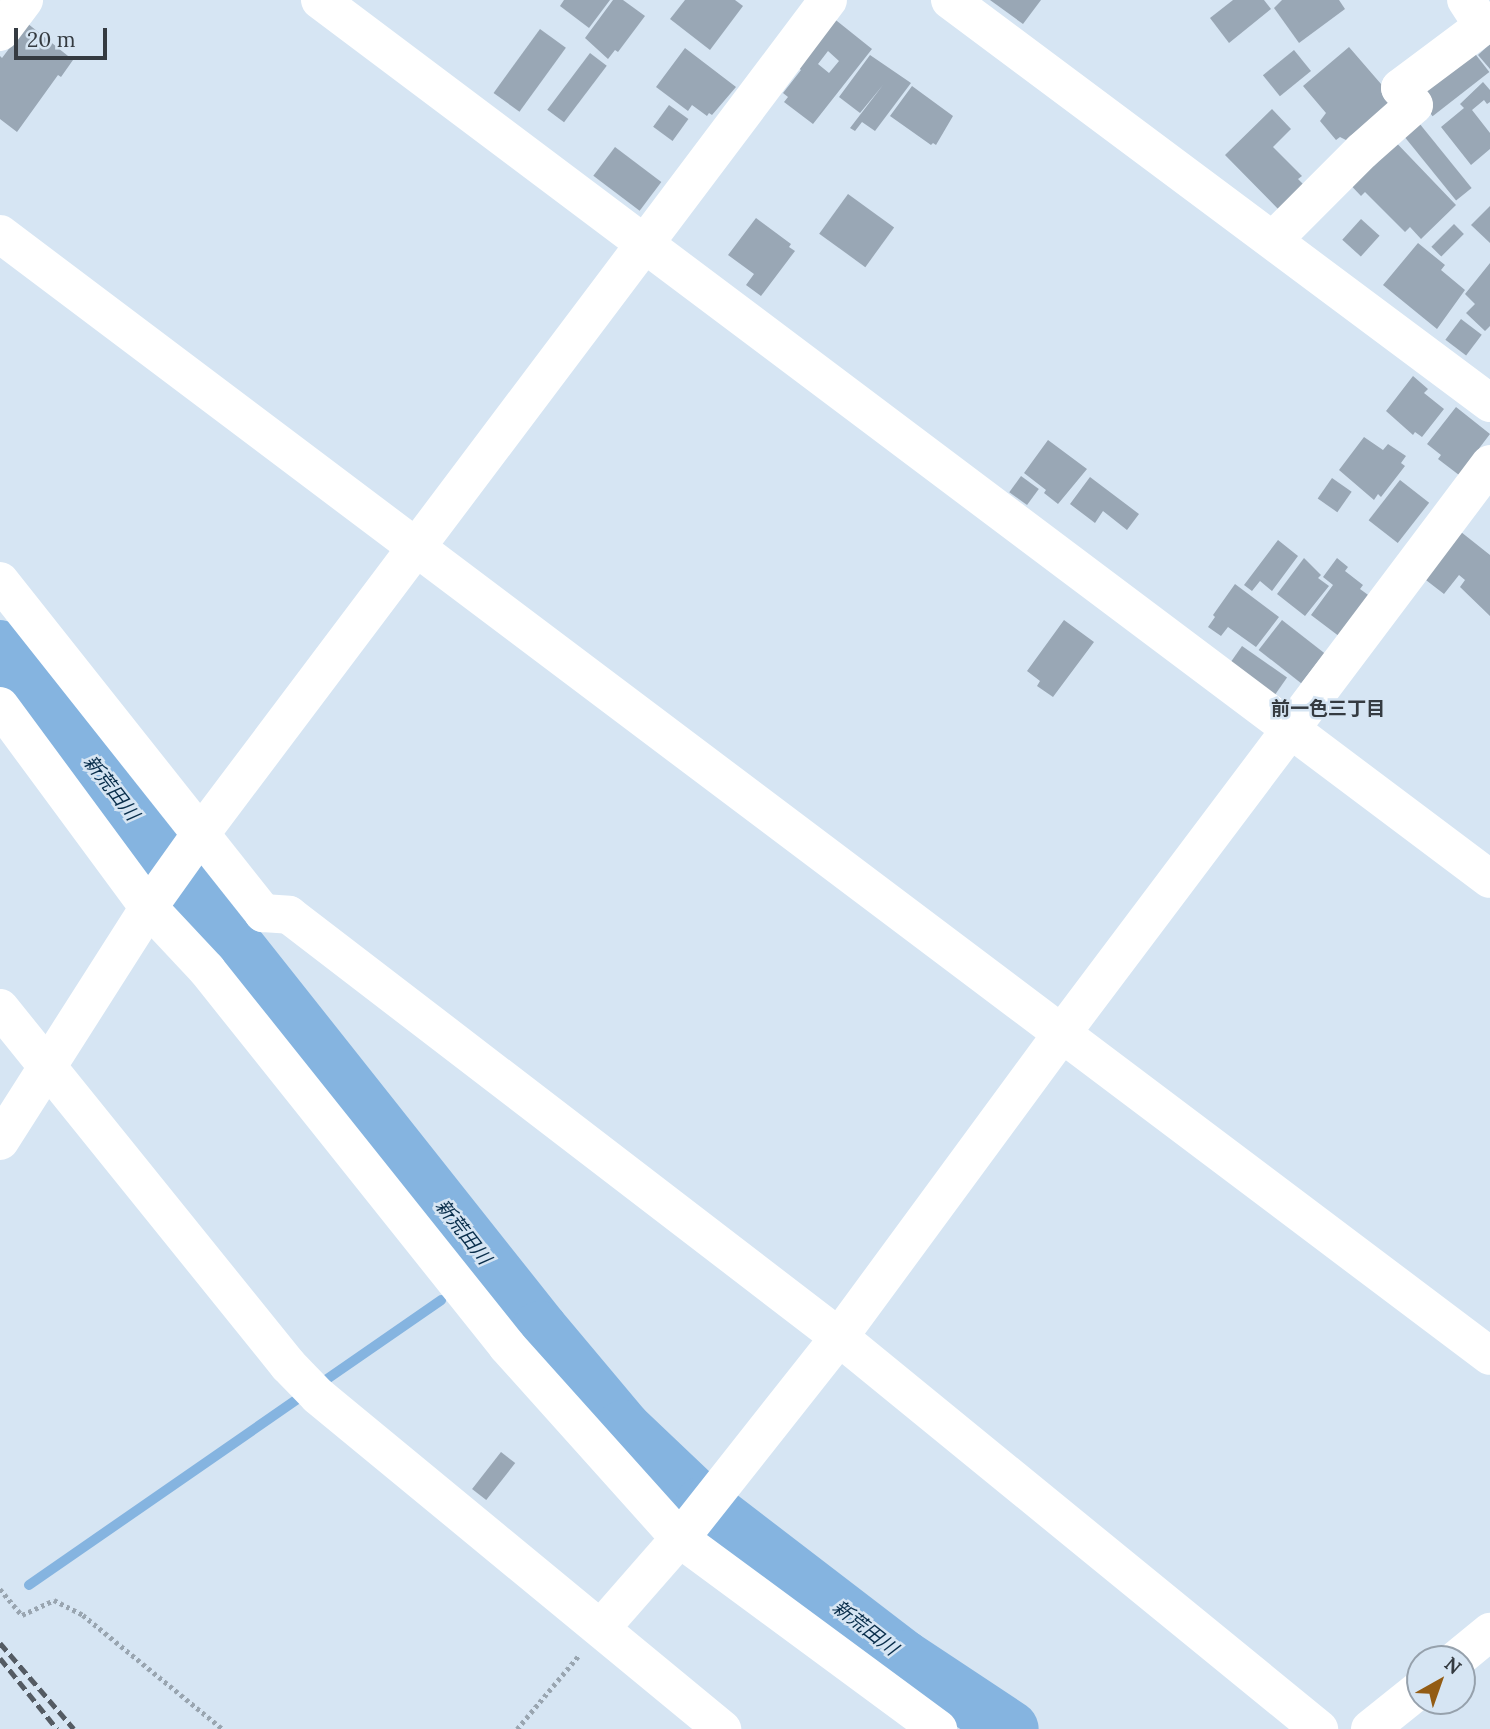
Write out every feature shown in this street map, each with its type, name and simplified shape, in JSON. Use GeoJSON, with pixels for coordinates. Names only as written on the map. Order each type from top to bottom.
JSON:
{"type":"FeatureCollection","features":[{"type":"Feature","properties":{"kind":"street"},"geometry":{"type":"LineString","coordinates":[[0,32],[24,0]]}},
{"type":"Feature","properties":{"kind":"street"},"geometry":{"type":"LineString","coordinates":[[320,0],[1490,880]]}},
{"type":"Feature","properties":{"kind":"street"},"geometry":{"type":"LineString","coordinates":[[0,1141],[152,903],[199,836],[643,242],[828,0]]}},
{"type":"Feature","properties":{"kind":"street"},"geometry":{"type":"LineString","coordinates":[[950,0],[1490,403]]}},
{"type":"Feature","properties":{"kind":"street"},"geometry":{"type":"LineString","coordinates":[[1273,240],[1362,151],[1414,105],[1400,88],[1483,26],[1466,0]]}},
{"type":"Feature","properties":{"kind":"street"},"geometry":{"type":"LineString","coordinates":[[0,234],[1490,1356]]}},
{"type":"Feature","properties":{"kind":"street"},"geometry":{"type":"LineString","coordinates":[[602,1627],[722,1486],[839,1337],[1062,1033],[1490,464]]}},
{"type":"Feature","properties":{"kind":"street"},"geometry":{"type":"LineString","coordinates":[[0,581],[199,836],[264,913],[289,915],[839,1337],[1319,1729]]}},
{"type":"Feature","properties":{"kind":"street"},"geometry":{"type":"LineString","coordinates":[[0,706],[152,903],[507,1346],[682,1534],[939,1729]]}},
{"type":"Feature","properties":{"kind":"street"},"geometry":{"type":"LineString","coordinates":[[0,1008],[288,1365],[318,1396],[602,1627],[722,1729]]}},
{"type":"Feature","properties":{"kind":"street"},"geometry":{"type":"LineString","coordinates":[[1474,1645],[1490,1632]]}},
{"type":"Feature","properties":{"kind":"street"},"geometry":{"type":"LineString","coordinates":[[1370,1729],[1406,1700]]}},
{"type":"Feature","properties":{"kind":"path"},"geometry":{"type":"LineString","coordinates":[[0,1589],[22,1615],[54,1600],[83,1615],[223,1729]]}},
{"type":"Feature","properties":{"kind":"path"},"geometry":{"type":"LineString","coordinates":[[517,1729],[602,1627]]}},
{"type":"Feature","properties":{"kind":"building"},"geometry":{"type":"Polygon","coordinates":[[[564,0],[610,0],[589,28],[560,6],[564,0]]]}},
{"type":"Feature","properties":{"kind":"building"},"geometry":{"type":"Polygon","coordinates":[[[613,0],[623,0],[645,16],[618,52],[615,50],[608,59],[585,38],[613,0]]]}},
{"type":"Feature","properties":{"kind":"building"},"geometry":{"type":"Polygon","coordinates":[[[685,0],[735,0],[743,6],[710,50],[670,19],[685,0]]]}},
{"type":"Feature","properties":{"kind":"building"},"geometry":{"type":"Polygon","coordinates":[[[990,0],[1041,0],[1023,24],[990,0]]]}},
{"type":"Feature","properties":{"kind":"building"},"geometry":{"type":"Polygon","coordinates":[[[1233,0],[1264,0],[1271,9],[1229,43],[1210,18],[1233,0]]]}},
{"type":"Feature","properties":{"kind":"building"},"geometry":{"type":"Polygon","coordinates":[[[1282,0],[1339,0],[1345,9],[1299,43],[1274,8],[1282,0]]]}},
{"type":"Feature","properties":{"kind":"building"},"geometry":{"type":"Polygon","coordinates":[[[832,17],[872,49],[813,124],[784,102],[788,97],[783,93],[801,70],[798,68],[832,17]],[[828,51],[818,64],[829,73],[839,61],[828,51]]]}},
{"type":"Feature","properties":{"kind":"building"},"geometry":{"type":"Polygon","coordinates":[[[22,19],[73,60],[61,77],[58,75],[17,132],[0,119],[0,56],[2,58],[11,46],[22,19]]]}},
{"type":"Feature","properties":{"kind":"building"},"geometry":{"type":"Polygon","coordinates":[[[540,29],[566,48],[519,112],[494,93],[540,29]]]}},
{"type":"Feature","properties":{"kind":"building"},"geometry":{"type":"Polygon","coordinates":[[[1490,44],[1490,69],[1478,55],[1490,44]]]}},
{"type":"Feature","properties":{"kind":"building"},"geometry":{"type":"Polygon","coordinates":[[[1469,46],[1489,72],[1433,116],[1412,90],[1469,46]]]}},
{"type":"Feature","properties":{"kind":"building"},"geometry":{"type":"Polygon","coordinates":[[[1349,47],[1394,99],[1346,140],[1340,137],[1336,140],[1320,121],[1326,113],[1303,86],[1349,47]]]}},
{"type":"Feature","properties":{"kind":"building"},"geometry":{"type":"Polygon","coordinates":[[[685,48],[736,87],[712,115],[709,113],[707,116],[692,105],[688,111],[656,87],[685,48]]]}},
{"type":"Feature","properties":{"kind":"building"},"geometry":{"type":"Polygon","coordinates":[[[1294,50],[1311,71],[1280,96],[1263,75],[1294,50]]]}},
{"type":"Feature","properties":{"kind":"building"},"geometry":{"type":"Polygon","coordinates":[[[590,53],[607,66],[564,122],[547,110],[590,53]]]}},
{"type":"Feature","properties":{"kind":"building"},"geometry":{"type":"Polygon","coordinates":[[[870,55],[911,83],[875,131],[862,122],[855,131],[850,128],[883,85],[860,113],[839,97],[870,55]]]}},
{"type":"Feature","properties":{"kind":"building"},"geometry":{"type":"Polygon","coordinates":[[[1483,82],[1490,90],[1490,102],[1487,104],[1484,100],[1472,110],[1490,133],[1490,149],[1471,165],[1441,127],[1464,108],[1460,104],[1483,82]]]}},
{"type":"Feature","properties":{"kind":"building"},"geometry":{"type":"Polygon","coordinates":[[[912,86],[953,116],[936,145],[931,145],[890,116],[912,86]]]}},
{"type":"Feature","properties":{"kind":"building"},"geometry":{"type":"Polygon","coordinates":[[[669,105],[688,119],[673,141],[653,127],[669,105]]]}},
{"type":"Feature","properties":{"kind":"building"},"geometry":{"type":"Polygon","coordinates":[[[1272,109],[1291,129],[1273,147],[1302,176],[1298,179],[1307,188],[1282,213],[1225,155],[1272,109]]]}},
{"type":"Feature","properties":{"kind":"building"},"geometry":{"type":"Polygon","coordinates":[[[1415,118],[1472,188],[1456,201],[1399,131],[1415,118]]]}},
{"type":"Feature","properties":{"kind":"building"},"geometry":{"type":"Polygon","coordinates":[[[1387,133],[1456,205],[1421,239],[1410,227],[1405,232],[1365,192],[1361,196],[1342,176],[1387,133]]]}},
{"type":"Feature","properties":{"kind":"building"},"geometry":{"type":"Polygon","coordinates":[[[615,147],[661,182],[640,211],[593,176],[615,147]]]}},
{"type":"Feature","properties":{"kind":"building"},"geometry":{"type":"Polygon","coordinates":[[[848,194],[894,228],[865,267],[819,234],[848,194]]]}},
{"type":"Feature","properties":{"kind":"building"},"geometry":{"type":"Polygon","coordinates":[[[1490,206],[1490,243],[1471,225],[1490,206]]]}},
{"type":"Feature","properties":{"kind":"building"},"geometry":{"type":"Polygon","coordinates":[[[756,218],[791,244],[789,247],[795,251],[761,296],[746,285],[754,274],[728,255],[756,218]]]}},
{"type":"Feature","properties":{"kind":"building"},"geometry":{"type":"Polygon","coordinates":[[[1361,219],[1380,236],[1361,257],[1342,240],[1361,219]]]}},
{"type":"Feature","properties":{"kind":"building"},"geometry":{"type":"Polygon","coordinates":[[[1454,224],[1464,234],[1441,257],[1431,247],[1454,224]]]}},
{"type":"Feature","properties":{"kind":"building"},"geometry":{"type":"Polygon","coordinates":[[[1418,243],[1445,265],[1441,270],[1465,290],[1437,329],[1383,285],[1418,243]]]}},
{"type":"Feature","properties":{"kind":"building"},"geometry":{"type":"Polygon","coordinates":[[[1490,263],[1490,326],[1485,331],[1466,313],[1475,304],[1465,294],[1490,263]]]}},
{"type":"Feature","properties":{"kind":"building"},"geometry":{"type":"Polygon","coordinates":[[[1461,319],[1482,335],[1466,355],[1445,340],[1461,319]]]}},
{"type":"Feature","properties":{"kind":"building"},"geometry":{"type":"Polygon","coordinates":[[[1413,376],[1428,389],[1424,393],[1444,409],[1422,437],[1415,432],[1413,435],[1386,411],[1413,376]]]}},
{"type":"Feature","properties":{"kind":"building"},"geometry":{"type":"Polygon","coordinates":[[[1456,407],[1490,434],[1459,475],[1438,459],[1441,455],[1427,444],[1456,407]]]}},
{"type":"Feature","properties":{"kind":"building"},"geometry":{"type":"Polygon","coordinates":[[[1364,437],[1383,450],[1388,444],[1406,456],[1401,463],[1405,466],[1381,497],[1378,494],[1374,500],[1339,470],[1364,437]]]}},
{"type":"Feature","properties":{"kind":"building"},"geometry":{"type":"Polygon","coordinates":[[[1048,440],[1087,469],[1058,504],[1044,493],[1046,490],[1024,473],[1048,440]]]}},
{"type":"Feature","properties":{"kind":"building"},"geometry":{"type":"Polygon","coordinates":[[[1021,476],[1039,489],[1027,505],[1009,492],[1021,476]]]}},
{"type":"Feature","properties":{"kind":"building"},"geometry":{"type":"Polygon","coordinates":[[[1090,477],[1139,514],[1127,530],[1103,511],[1095,523],[1070,504],[1090,477]]]}},
{"type":"Feature","properties":{"kind":"building"},"geometry":{"type":"Polygon","coordinates":[[[1332,478],[1352,492],[1337,512],[1318,498],[1332,478]]]}},
{"type":"Feature","properties":{"kind":"building"},"geometry":{"type":"Polygon","coordinates":[[[1400,480],[1429,503],[1398,543],[1369,520],[1400,480]]]}},
{"type":"Feature","properties":{"kind":"building"},"geometry":{"type":"Polygon","coordinates":[[[1461,532],[1490,555],[1490,616],[1460,587],[1465,580],[1459,575],[1444,594],[1422,577],[1461,532]]]}},
{"type":"Feature","properties":{"kind":"building"},"geometry":{"type":"Polygon","coordinates":[[[1278,540],[1298,556],[1272,591],[1260,581],[1252,591],[1244,585],[1278,540]]]}},
{"type":"Feature","properties":{"kind":"building"},"geometry":{"type":"Polygon","coordinates":[[[1304,558],[1321,575],[1318,578],[1329,586],[1305,616],[1277,594],[1304,558]]]}},
{"type":"Feature","properties":{"kind":"building"},"geometry":{"type":"Polygon","coordinates":[[[1337,558],[1348,567],[1345,571],[1363,585],[1360,589],[1375,600],[1344,640],[1311,615],[1333,585],[1323,577],[1337,558]]]}},
{"type":"Feature","properties":{"kind":"building"},"geometry":{"type":"Polygon","coordinates":[[[1235,584],[1279,617],[1256,647],[1228,627],[1221,636],[1208,627],[1215,617],[1213,615],[1235,584]]]}},
{"type":"Feature","properties":{"kind":"building"},"geometry":{"type":"Polygon","coordinates":[[[1064,620],[1094,642],[1053,697],[1037,686],[1040,681],[1027,671],[1064,620]]]}},
{"type":"Feature","properties":{"kind":"building"},"geometry":{"type":"Polygon","coordinates":[[[1282,620],[1325,653],[1301,683],[1259,650],[1282,620]]]}},
{"type":"Feature","properties":{"kind":"building"},"geometry":{"type":"Polygon","coordinates":[[[1242,646],[1287,678],[1275,695],[1230,663],[1242,646]]]}},
{"type":"Feature","properties":{"kind":"building"},"geometry":{"type":"Polygon","coordinates":[[[501,1452],[515,1463],[486,1500],[472,1489],[501,1452]]]}},
{"type":"Feature","properties":{"kind":"waterway","name":"新荒田川"},"geometry":{"type":"LineString","coordinates":[[0,648],[540,1329],[623,1428],[703,1504],[904,1658],[1011,1729]]}},
{"type":"Feature","properties":{"kind":"waterway"},"geometry":{"type":"LineString","coordinates":[[317,1386],[441,1300]]}},
{"type":"Feature","properties":{"kind":"waterway"},"geometry":{"type":"LineString","coordinates":[[29,1585],[305,1394]]}},
{"type":"Feature","properties":{"kind":"railway"},"geometry":{"type":"LineString","coordinates":[[0,1643],[74,1729]]}},
{"type":"Feature","properties":{"kind":"railway"},"geometry":{"type":"LineString","coordinates":[[0,1658],[57,1729]]}},
{"type":"Feature","properties":{"kind":"district","name":"前一色三丁目"},"geometry":{"type":"Point","coordinates":[1328,709]}}]}
